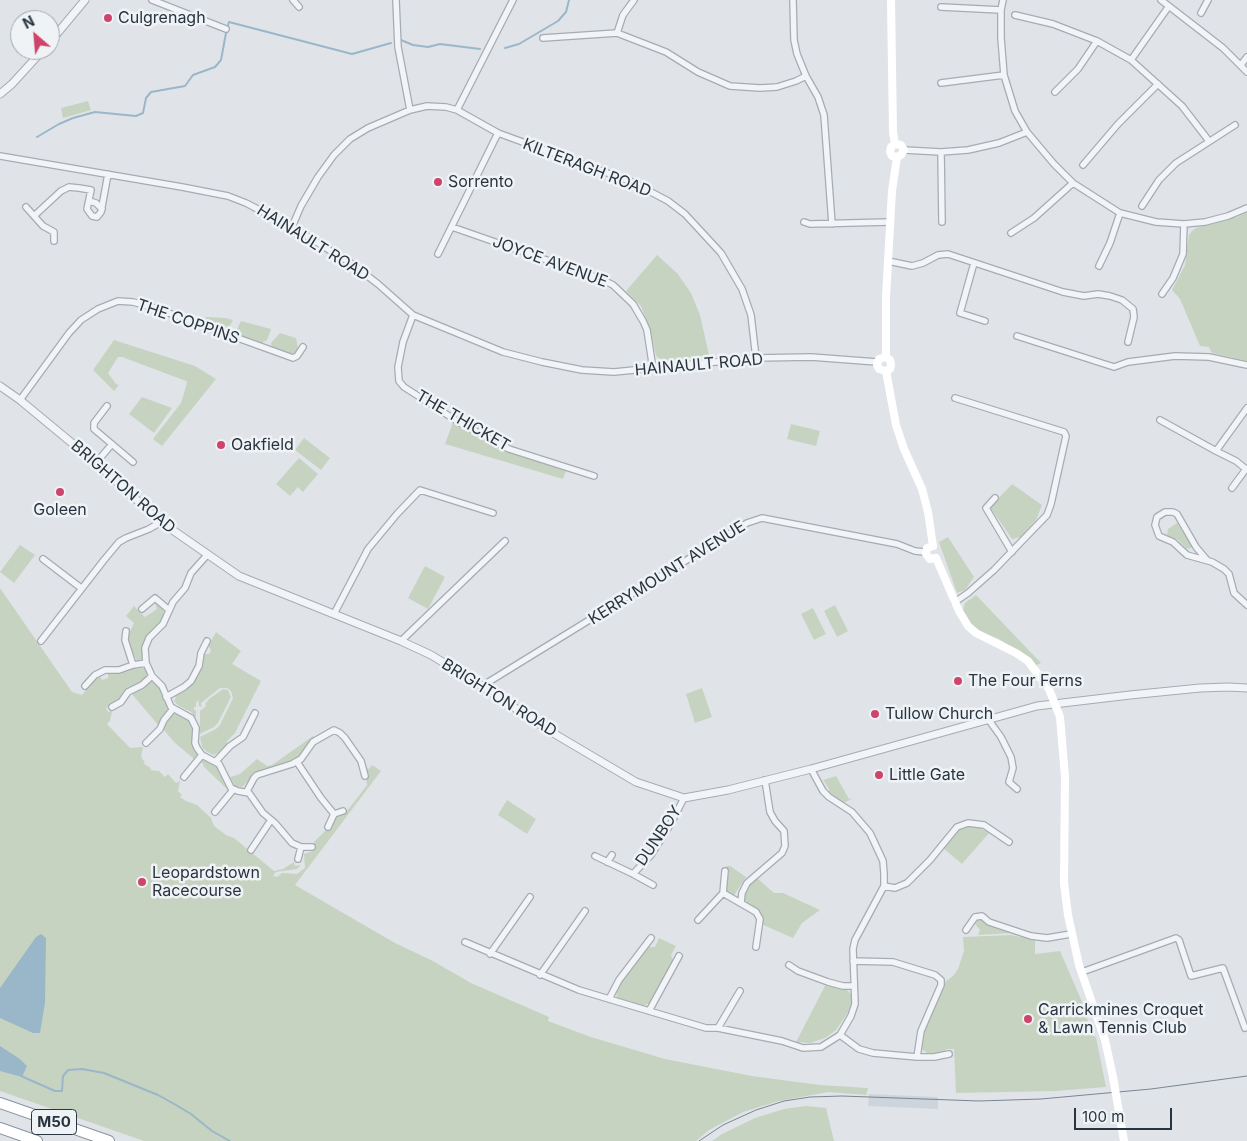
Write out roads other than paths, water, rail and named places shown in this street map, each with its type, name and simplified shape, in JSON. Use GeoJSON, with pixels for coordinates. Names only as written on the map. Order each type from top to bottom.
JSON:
{"type":"FeatureCollection","features":[{"type":"Feature","properties":{"kind":"highway","name":"M50"},"geometry":{"type":"LineString","coordinates":[[0,1102],[109,1141]]}},
{"type":"Feature","properties":{"kind":"highway","name":"M50"},"geometry":{"type":"LineString","coordinates":[[0,1128],[37,1141]]}},
{"type":"Feature","properties":{"kind":"main road"},"geometry":{"type":"LineString","coordinates":[[891,0],[893,132],[895,144]]}},
{"type":"Feature","properties":{"kind":"main road"},"geometry":{"type":"LineString","coordinates":[[895,144],[901,145],[904,150],[901,156],[892,156],[890,152],[891,147],[895,144]]}},
{"type":"Feature","properties":{"kind":"main road"},"geometry":{"type":"LineString","coordinates":[[886,371],[891,365],[890,360],[886,357],[886,297],[890,222],[897,157]]}},
{"type":"Feature","properties":{"kind":"main road"},"geometry":{"type":"LineString","coordinates":[[886,357],[882,357],[877,362],[879,369],[886,371]]}},
{"type":"Feature","properties":{"kind":"main road"},"geometry":{"type":"LineString","coordinates":[[886,371],[896,425],[904,449],[922,489],[928,512],[933,546],[939,552],[936,558],[955,602],[968,626],[976,634],[1016,653],[1028,661],[1049,689],[1060,717],[1064,750],[1064,883],[1071,934],[1105,1040],[1124,1141]]}},
{"type":"Feature","properties":{"kind":"main road"},"geometry":{"type":"LineString","coordinates":[[933,546],[927,548],[925,552],[928,558],[936,558]]}},
{"type":"Feature","properties":{"kind":"street"},"geometry":{"type":"LineString","coordinates":[[60,30],[86,0]]}},
{"type":"Feature","properties":{"kind":"street"},"geometry":{"type":"LineString","coordinates":[[152,0],[226,29]]}},
{"type":"Feature","properties":{"kind":"street"},"geometry":{"type":"LineString","coordinates":[[293,0],[299,7]]}},
{"type":"Feature","properties":{"kind":"street"},"geometry":{"type":"LineString","coordinates":[[396,0],[398,47],[410,110]]}},
{"type":"Feature","properties":{"kind":"street"},"geometry":{"type":"LineString","coordinates":[[292,227],[301,206],[318,177],[344,144],[368,128],[410,110],[433,106],[457,110],[514,0]]}},
{"type":"Feature","properties":{"kind":"street"},"geometry":{"type":"LineString","coordinates":[[617,33],[623,15],[634,0]]}},
{"type":"Feature","properties":{"kind":"street"},"geometry":{"type":"LineString","coordinates":[[793,0],[794,40],[797,54],[806,76],[818,97],[824,115],[832,224]]}},
{"type":"Feature","properties":{"kind":"street"},"geometry":{"type":"LineString","coordinates":[[1002,0],[1001,38],[1004,74],[1014,111],[1027,132],[1073,183],[1120,213],[1156,222],[1184,224],[1219,219],[1247,208]]}},
{"type":"Feature","properties":{"kind":"street"},"geometry":{"type":"LineString","coordinates":[[1161,0],[1223,48],[1247,72]]}},
{"type":"Feature","properties":{"kind":"street"},"geometry":{"type":"LineString","coordinates":[[1201,13],[1208,0]]}},
{"type":"Feature","properties":{"kind":"street"},"geometry":{"type":"LineString","coordinates":[[1132,60],[1170,6]]}},
{"type":"Feature","properties":{"kind":"street"},"geometry":{"type":"LineString","coordinates":[[941,8],[1001,10]]}},
{"type":"Feature","properties":{"kind":"street"},"geometry":{"type":"LineString","coordinates":[[1015,15],[1053,24],[1097,42],[1132,60],[1188,113],[1209,141]]}},
{"type":"Feature","properties":{"kind":"street"},"geometry":{"type":"LineString","coordinates":[[543,38],[617,33],[666,52],[698,72],[730,86],[777,87],[796,82],[806,76]]}},
{"type":"Feature","properties":{"kind":"street"},"geometry":{"type":"LineString","coordinates":[[1055,92],[1078,70],[1097,42]]}},
{"type":"Feature","properties":{"kind":"street"},"geometry":{"type":"LineString","coordinates":[[1241,65],[1247,57]]}},
{"type":"Feature","properties":{"kind":"street"},"geometry":{"type":"LineString","coordinates":[[0,94],[34,60]]}},
{"type":"Feature","properties":{"kind":"street"},"geometry":{"type":"LineString","coordinates":[[941,83],[1004,74]]}},
{"type":"Feature","properties":{"kind":"street"},"geometry":{"type":"LineString","coordinates":[[1083,165],[1118,124],[1158,84]]}},
{"type":"Feature","properties":{"kind":"street","name":"KILTERAGH ROAD"},"geometry":{"type":"LineString","coordinates":[[457,110],[498,133],[632,182],[662,198],[685,214],[720,252],[742,289],[751,315],[756,358]]}},
{"type":"Feature","properties":{"kind":"street"},"geometry":{"type":"LineString","coordinates":[[1142,206],[1166,172],[1186,155],[1235,125]]}},
{"type":"Feature","properties":{"kind":"street"},"geometry":{"type":"LineString","coordinates":[[904,150],[941,152],[981,148],[1006,141],[1027,132]]}},
{"type":"Feature","properties":{"kind":"street"},"geometry":{"type":"LineString","coordinates":[[438,254],[498,133]]}},
{"type":"Feature","properties":{"kind":"street"},"geometry":{"type":"LineString","coordinates":[[941,152],[942,222]]}},
{"type":"Feature","properties":{"kind":"street","name":"HAINAULT ROAD"},"geometry":{"type":"LineString","coordinates":[[0,156],[228,196],[246,203],[292,227],[364,273],[413,315],[503,352],[542,362],[596,372],[614,372],[756,358],[810,357],[877,362]]}},
{"type":"Feature","properties":{"kind":"street"},"geometry":{"type":"LineString","coordinates":[[34,216],[61,191],[69,187],[91,190],[87,209],[92,216],[97,217],[102,209],[108,174]]}},
{"type":"Feature","properties":{"kind":"street"},"geometry":{"type":"LineString","coordinates":[[1011,234],[1034,218],[1073,183]]}},
{"type":"Feature","properties":{"kind":"street"},"geometry":{"type":"LineString","coordinates":[[88,201],[96,203],[102,209]]}},
{"type":"Feature","properties":{"kind":"street"},"geometry":{"type":"LineString","coordinates":[[26,207],[43,226],[54,232],[54,241]]}},
{"type":"Feature","properties":{"kind":"street"},"geometry":{"type":"LineString","coordinates":[[1099,266],[1110,243],[1120,213]]}},
{"type":"Feature","properties":{"kind":"street"},"geometry":{"type":"LineString","coordinates":[[804,222],[810,224],[890,222]]}},
{"type":"Feature","properties":{"kind":"street"},"geometry":{"type":"LineString","coordinates":[[1162,294],[1173,278],[1183,254],[1184,224]]}},
{"type":"Feature","properties":{"kind":"street","name":"JOYCE AVENUE"},"geometry":{"type":"LineString","coordinates":[[452,227],[592,275],[613,286],[633,304],[643,321],[647,330],[653,369]]}},
{"type":"Feature","properties":{"kind":"street"},"geometry":{"type":"LineString","coordinates":[[888,261],[912,266],[923,263],[938,255],[948,254],[1063,292],[1084,296],[1098,294],[1122,300],[1133,309],[1134,317],[1128,342]]}},
{"type":"Feature","properties":{"kind":"street"},"geometry":{"type":"LineString","coordinates":[[974,263],[960,313],[985,321]]}},
{"type":"Feature","properties":{"kind":"street","name":"THE COPPINS"},"geometry":{"type":"LineString","coordinates":[[20,400],[80,320],[98,309],[118,301],[133,302],[152,307],[293,358],[297,356],[303,347]]}},
{"type":"Feature","properties":{"kind":"street","name":"THE THICKET"},"geometry":{"type":"LineString","coordinates":[[413,315],[403,342],[398,367],[399,381],[404,387],[460,423],[509,449],[594,476]]}},
{"type":"Feature","properties":{"kind":"street"},"geometry":{"type":"LineString","coordinates":[[1017,336],[1114,367],[1128,362],[1175,356],[1209,357],[1247,365]]}},
{"type":"Feature","properties":{"kind":"street","name":"BRIGHTON ROAD"},"geometry":{"type":"LineString","coordinates":[[0,386],[20,400],[96,463],[161,522],[239,576],[401,641],[431,655],[548,730],[636,782],[684,798],[728,790],[811,769],[1037,706],[1200,688],[1247,688]]}},
{"type":"Feature","properties":{"kind":"street"},"geometry":{"type":"LineString","coordinates":[[955,398],[1064,432],[1066,436],[1047,516],[968,594],[955,602]]}},
{"type":"Feature","properties":{"kind":"street"},"geometry":{"type":"LineString","coordinates":[[107,406],[94,423],[94,429],[133,462]]}},
{"type":"Feature","properties":{"kind":"street"},"geometry":{"type":"LineString","coordinates":[[1216,451],[1247,408]]}},
{"type":"Feature","properties":{"kind":"street"},"geometry":{"type":"LineString","coordinates":[[1160,420],[1246,468],[1232,488]]}},
{"type":"Feature","properties":{"kind":"street"},"geometry":{"type":"LineString","coordinates":[[96,463],[112,444]]}},
{"type":"Feature","properties":{"kind":"street"},"geometry":{"type":"LineString","coordinates":[[334,614],[368,549],[420,490],[493,513]]}},
{"type":"Feature","properties":{"kind":"street"},"geometry":{"type":"LineString","coordinates":[[995,498],[986,508],[1012,552]]}},
{"type":"Feature","properties":{"kind":"street"},"geometry":{"type":"LineString","coordinates":[[1207,560],[1196,547],[1177,514],[1165,512],[1157,517],[1155,526],[1160,536],[1173,542],[1187,555],[1207,560],[1227,571],[1234,593],[1247,604]]}},
{"type":"Feature","properties":{"kind":"street","name":"KERRYMOUNT AVENUE"},"geometry":{"type":"LineString","coordinates":[[482,686],[747,523],[762,518],[897,544],[915,551],[925,552]]}},
{"type":"Feature","properties":{"kind":"street"},"geometry":{"type":"LineString","coordinates":[[41,641],[119,542],[161,522]]}},
{"type":"Feature","properties":{"kind":"street"},"geometry":{"type":"LineString","coordinates":[[401,641],[505,541]]}},
{"type":"Feature","properties":{"kind":"street"},"geometry":{"type":"LineString","coordinates":[[208,554],[190,572],[186,588],[174,602],[163,624],[154,632],[146,644],[146,663],[152,676],[162,686],[166,697],[174,709],[187,715],[194,724],[197,748],[202,755],[216,761],[233,790]]}},
{"type":"Feature","properties":{"kind":"street"},"geometry":{"type":"LineString","coordinates":[[43,559],[81,588]]}},
{"type":"Feature","properties":{"kind":"street"},"geometry":{"type":"LineString","coordinates":[[142,609],[155,598],[169,610]]}},
{"type":"Feature","properties":{"kind":"street"},"geometry":{"type":"LineString","coordinates":[[126,631],[125,640],[133,665]]}},
{"type":"Feature","properties":{"kind":"street"},"geometry":{"type":"LineString","coordinates":[[166,697],[191,681],[199,666],[201,653],[207,641]]}},
{"type":"Feature","properties":{"kind":"street"},"geometry":{"type":"LineString","coordinates":[[86,686],[97,674],[105,670],[118,670],[146,663]]}},
{"type":"Feature","properties":{"kind":"street"},"geometry":{"type":"LineString","coordinates":[[112,707],[121,702],[128,692],[142,685],[152,676]]}},
{"type":"Feature","properties":{"kind":"street"},"geometry":{"type":"LineString","coordinates":[[146,743],[160,729],[164,720],[174,709]]}},
{"type":"Feature","properties":{"kind":"street"},"geometry":{"type":"LineString","coordinates":[[216,761],[230,746],[243,737],[255,713]]}},
{"type":"Feature","properties":{"kind":"street"},"geometry":{"type":"LineString","coordinates":[[988,719],[1001,737],[1011,757],[1012,768],[1009,782],[1017,789]]}},
{"type":"Feature","properties":{"kind":"street"},"geometry":{"type":"LineString","coordinates":[[247,791],[257,775],[284,768],[297,762],[313,742],[334,730],[345,738],[361,761],[365,776]]}},
{"type":"Feature","properties":{"kind":"street"},"geometry":{"type":"LineString","coordinates":[[184,777],[202,755]]}},
{"type":"Feature","properties":{"kind":"street"},"geometry":{"type":"LineString","coordinates":[[297,762],[334,814]]}},
{"type":"Feature","properties":{"kind":"street"},"geometry":{"type":"LineString","coordinates":[[465,942],[579,990],[706,1028],[718,1028],[782,1040],[803,1048],[821,1046],[840,1035],[851,1016],[855,1004],[853,961],[855,940],[884,886],[883,861],[870,832],[852,812],[823,791],[811,769]]}},
{"type":"Feature","properties":{"kind":"street"},"geometry":{"type":"LineString","coordinates":[[741,903],[742,893],[747,884],[782,853],[785,846],[784,831],[770,812],[765,780]]}},
{"type":"Feature","properties":{"kind":"street"},"geometry":{"type":"LineString","coordinates":[[233,790],[247,791]]}},
{"type":"Feature","properties":{"kind":"street"},"geometry":{"type":"LineString","coordinates":[[215,812],[233,790]]}},
{"type":"Feature","properties":{"kind":"street"},"geometry":{"type":"LineString","coordinates":[[247,791],[260,809],[292,842],[301,847],[312,847]]}},
{"type":"Feature","properties":{"kind":"street","name":"DUNBOY"},"geometry":{"type":"LineString","coordinates":[[633,874],[651,855],[684,798]]}},
{"type":"Feature","properties":{"kind":"street"},"geometry":{"type":"LineString","coordinates":[[328,827],[334,814],[343,811]]}},
{"type":"Feature","properties":{"kind":"street"},"geometry":{"type":"LineString","coordinates":[[251,850],[271,820]]}},
{"type":"Feature","properties":{"kind":"street"},"geometry":{"type":"LineString","coordinates":[[884,886],[895,888],[908,883],[930,860],[956,827],[968,823],[984,825],[1009,842]]}},
{"type":"Feature","properties":{"kind":"street"},"geometry":{"type":"LineString","coordinates":[[298,859],[301,847]]}},
{"type":"Feature","properties":{"kind":"street","name":"DUNBOY"},"geometry":{"type":"LineString","coordinates":[[607,862],[612,855]]}},
{"type":"Feature","properties":{"kind":"street","name":"DUNBOY"},"geometry":{"type":"LineString","coordinates":[[596,856],[653,886]]}},
{"type":"Feature","properties":{"kind":"street"},"geometry":{"type":"LineString","coordinates":[[698,920],[723,894],[725,871]]}},
{"type":"Feature","properties":{"kind":"street"},"geometry":{"type":"LineString","coordinates":[[723,894],[756,912],[760,919],[756,946]]}},
{"type":"Feature","properties":{"kind":"street"},"geometry":{"type":"LineString","coordinates":[[490,954],[530,897]]}},
{"type":"Feature","properties":{"kind":"street"},"geometry":{"type":"LineString","coordinates":[[540,975],[585,911]]}},
{"type":"Feature","properties":{"kind":"street"},"geometry":{"type":"LineString","coordinates":[[966,930],[975,916],[982,916],[996,925],[1031,936],[1047,938],[1071,934]]}},
{"type":"Feature","properties":{"kind":"street"},"geometry":{"type":"LineString","coordinates":[[609,999],[619,980],[651,938]]}},
{"type":"Feature","properties":{"kind":"street"},"geometry":{"type":"LineString","coordinates":[[1082,972],[1176,938],[1179,940],[1191,976],[1223,968],[1245,1028]]}},
{"type":"Feature","properties":{"kind":"street"},"geometry":{"type":"LineString","coordinates":[[649,1011],[679,956]]}},
{"type":"Feature","properties":{"kind":"street"},"geometry":{"type":"LineString","coordinates":[[853,961],[893,962],[935,975],[941,980],[941,985],[921,1031],[917,1057]]}},
{"type":"Feature","properties":{"kind":"street"},"geometry":{"type":"LineString","coordinates":[[789,965],[828,982],[843,986],[854,986]]}},
{"type":"Feature","properties":{"kind":"street"},"geometry":{"type":"LineString","coordinates":[[718,1028],[740,991]]}},
{"type":"Feature","properties":{"kind":"street"},"geometry":{"type":"LineString","coordinates":[[840,1035],[859,1049],[889,1055],[934,1057],[949,1054]]}},
{"type":"Feature","properties":{"kind":"water"},"geometry":{"type":"Polygon","coordinates":[[[41,934],[46,938],[45,1003],[40,1033],[33,1033],[0,1018],[0,988],[36,937],[41,934]]]}},
{"type":"Feature","properties":{"kind":"water"},"geometry":{"type":"Polygon","coordinates":[[[0,1046],[27,1066],[22,1077],[0,1071],[0,1046]]]}},
{"type":"Feature","properties":{"kind":"waterway"},"geometry":{"type":"LineString","coordinates":[[505,48],[519,44],[558,21],[566,12],[569,0]]}},
{"type":"Feature","properties":{"kind":"waterway"},"geometry":{"type":"LineString","coordinates":[[228,25],[229,22],[352,54],[391,43]]}},
{"type":"Feature","properties":{"kind":"waterway"},"geometry":{"type":"LineString","coordinates":[[37,137],[59,124],[95,112],[136,116],[143,113],[146,98],[151,92],[185,86],[193,75],[215,67],[221,60],[226,33]]}},
{"type":"Feature","properties":{"kind":"waterway"},"geometry":{"type":"LineString","coordinates":[[401,40],[413,45],[428,47],[440,44],[480,49]]}},
{"type":"Feature","properties":{"kind":"waterway"},"geometry":{"type":"LineString","coordinates":[[21,1076],[55,1091],[62,1091],[63,1076],[68,1070],[82,1069],[104,1073],[158,1095],[191,1114],[212,1131],[230,1141]]}},
{"type":"Feature","properties":{"kind":"tram line"},"geometry":{"type":"LineString","coordinates":[[699,1141],[723,1125],[756,1110],[784,1101],[810,1097],[842,1096],[979,1101],[1041,1099],[1151,1089],[1247,1076]]}},
{"type":"Feature","properties":{"kind":"place","name":"Culgrenagh"},"geometry":{"type":"Point","coordinates":[108,18]}},
{"type":"Feature","properties":{"kind":"place","name":"Sorrento"},"geometry":{"type":"Point","coordinates":[438,182]}},
{"type":"Feature","properties":{"kind":"place","name":"Oakfield"},"geometry":{"type":"Point","coordinates":[221,445]}},
{"type":"Feature","properties":{"kind":"place","name":"Goleen"},"geometry":{"type":"Point","coordinates":[60,492]}},
{"type":"Feature","properties":{"kind":"place","name":"The Four Ferns"},"geometry":{"type":"Point","coordinates":[958,681]}},
{"type":"Feature","properties":{"kind":"place","name":"Tullow Church"},"geometry":{"type":"Point","coordinates":[875,714]}},
{"type":"Feature","properties":{"kind":"place","name":"Little Gate"},"geometry":{"type":"Point","coordinates":[879,775]}},
{"type":"Feature","properties":{"kind":"place","name":"Leopardstown Racecourse"},"geometry":{"type":"Point","coordinates":[142,882]}},
{"type":"Feature","properties":{"kind":"place","name":"Carrickmines Croquet & Lawn Tennis Club"},"geometry":{"type":"Point","coordinates":[1028,1019]}}]}
